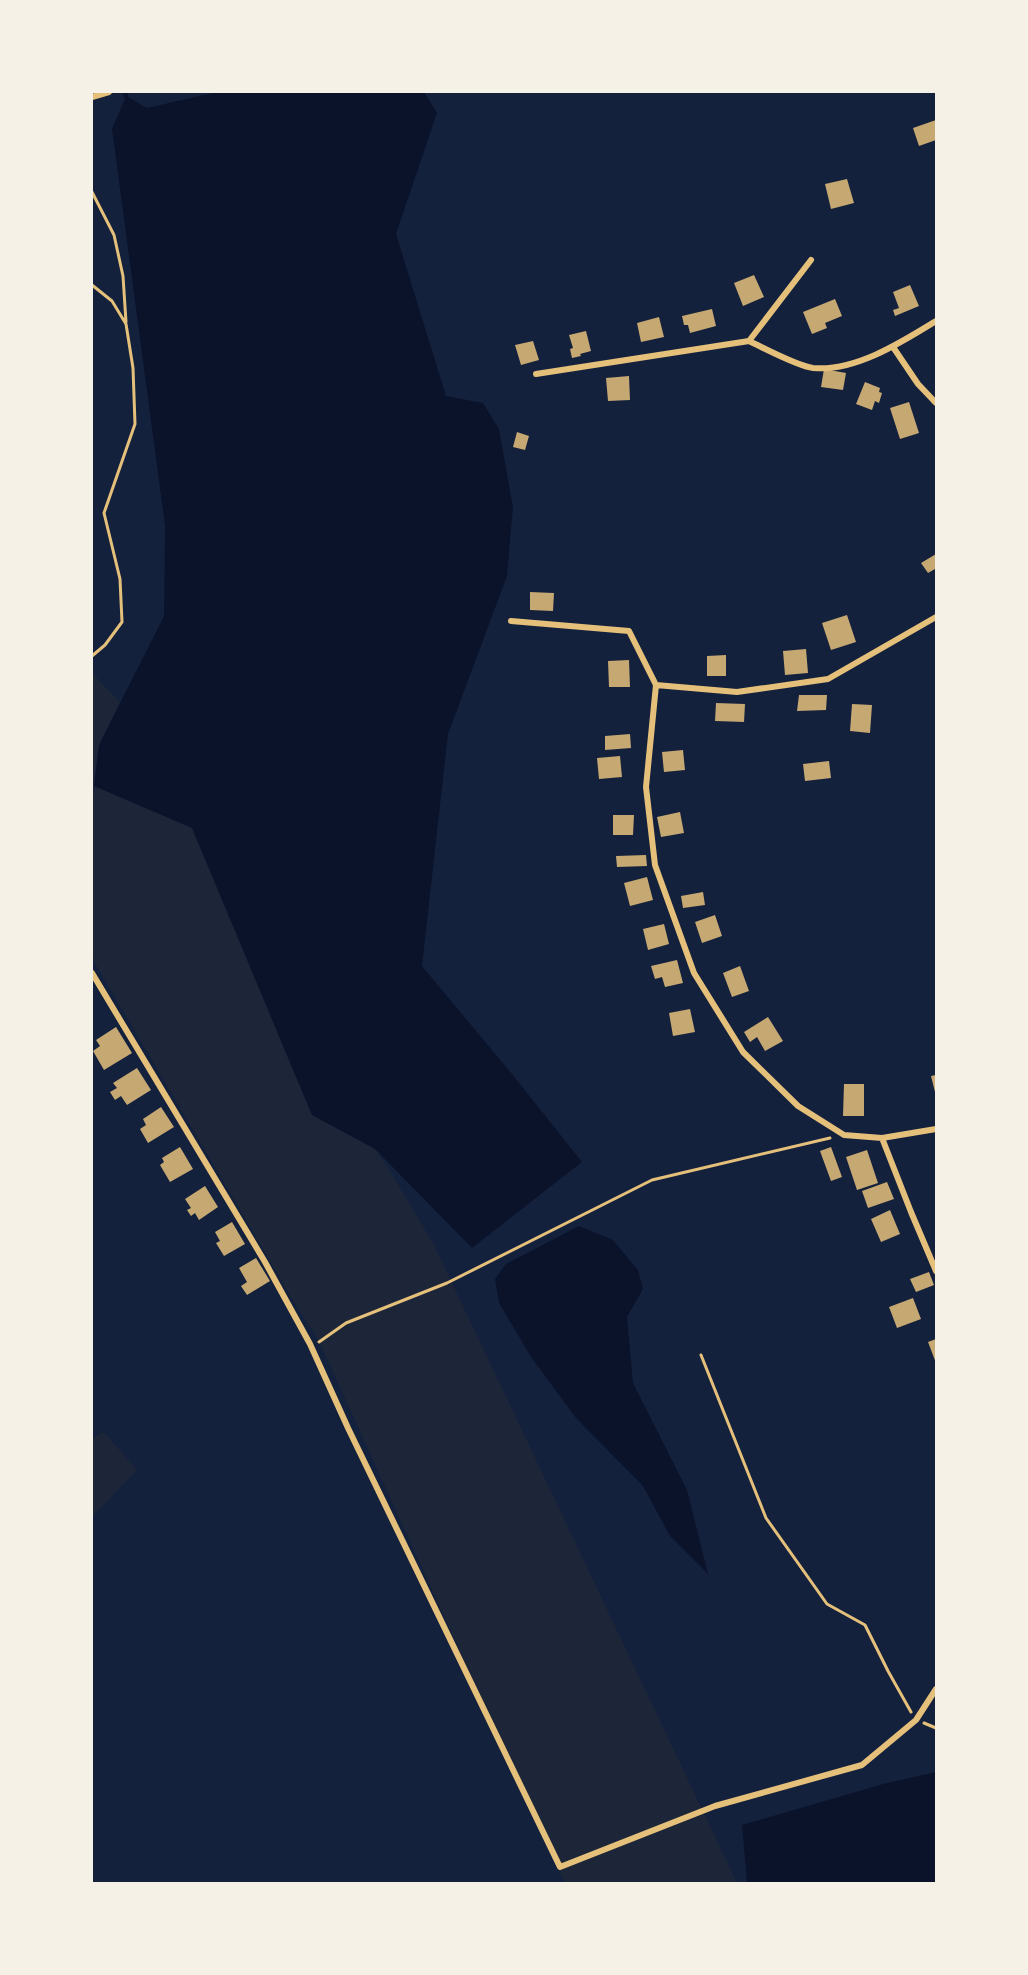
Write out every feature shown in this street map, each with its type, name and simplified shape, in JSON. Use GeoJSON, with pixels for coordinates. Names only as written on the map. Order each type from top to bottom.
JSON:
{"type":"FeatureCollection","features":[{"type":"Feature","properties":{"kind":"street"},"geometry":{"type":"LineString","coordinates":[[92,97],[109,92]]}},
{"type":"Feature","properties":{"kind":"street"},"geometry":{"type":"LineString","coordinates":[[749,341],[811,260]]}},
{"type":"Feature","properties":{"kind":"street"},"geometry":{"type":"LineString","coordinates":[[536,374],[749,341],[812,368],[850,365],[893,347],[936,321]]}},
{"type":"Feature","properties":{"kind":"street"},"geometry":{"type":"LineString","coordinates":[[893,347],[918,384],[936,403]]}},
{"type":"Feature","properties":{"kind":"street"},"geometry":{"type":"LineString","coordinates":[[656,685],[736,692],[828,679],[936,617]]}},
{"type":"Feature","properties":{"kind":"street"},"geometry":{"type":"LineString","coordinates":[[511,621],[629,631],[656,685],[646,786],[656,865],[694,973],[743,1052],[798,1106],[844,1135],[882,1138],[936,1129]]}},
{"type":"Feature","properties":{"kind":"street"},"geometry":{"type":"LineString","coordinates":[[92,973],[259,1252],[310,1344],[348,1428],[560,1867],[715,1806],[862,1765],[916,1720],[936,1689]]}},
{"type":"Feature","properties":{"kind":"street"},"geometry":{"type":"LineString","coordinates":[[882,1138],[936,1271]]}},
{"type":"Feature","properties":{"kind":"path"},"geometry":{"type":"LineString","coordinates":[[92,192],[114,235],[123,276],[126,324],[133,368],[135,424],[104,513],[120,579],[122,622],[105,645],[92,656]]}},
{"type":"Feature","properties":{"kind":"path"},"geometry":{"type":"LineString","coordinates":[[92,285],[112,302],[126,324]]}},
{"type":"Feature","properties":{"kind":"path"},"geometry":{"type":"LineString","coordinates":[[310,1344],[320,1341],[346,1323],[447,1283],[652,1180],[844,1135]]}},
{"type":"Feature","properties":{"kind":"path"},"geometry":{"type":"LineString","coordinates":[[701,1355],[766,1518],[827,1604],[865,1625],[916,1720]]}},
{"type":"Feature","properties":{"kind":"shaded area"},"geometry":{"type":"Polygon","coordinates":[[[217,92],[424,92],[437,113],[396,234],[446,396],[483,403],[499,429],[513,507],[507,576],[448,734],[422,966],[582,1162],[472,1248],[375,1149],[312,1115],[192,828],[94,786],[99,745],[164,616],[165,526],[112,129],[126,96],[147,108],[217,92]]]}},
{"type":"Feature","properties":{"kind":"shaded area"},"geometry":{"type":"Polygon","coordinates":[[[92,673],[120,702],[99,745],[94,786],[192,828],[312,1115],[375,1148],[434,1245],[737,1883],[565,1883],[319,1341],[92,958],[92,673]]]}},
{"type":"Feature","properties":{"kind":"shaded area"},"geometry":{"type":"Polygon","coordinates":[[[579,1226],[613,1240],[638,1270],[643,1289],[627,1317],[633,1383],[687,1490],[708,1574],[670,1536],[643,1486],[576,1418],[531,1357],[499,1303],[495,1279],[506,1264],[579,1226]]]}},
{"type":"Feature","properties":{"kind":"shaded area"},"geometry":{"type":"Polygon","coordinates":[[[104,1432],[137,1470],[92,1517],[92,1439],[104,1432]]]}},
{"type":"Feature","properties":{"kind":"shaded area"},"geometry":{"type":"Polygon","coordinates":[[[936,1772],[936,1883],[747,1883],[742,1825],[883,1784],[936,1772]]]}},
{"type":"Feature","properties":{"kind":"building"},"geometry":{"type":"Polygon","coordinates":[[[936,120],[936,140],[919,146],[913,128],[936,120]]]}},
{"type":"Feature","properties":{"kind":"building"},"geometry":{"type":"Polygon","coordinates":[[[847,179],[854,203],[831,209],[825,184],[847,179]]]}},
{"type":"Feature","properties":{"kind":"building"},"geometry":{"type":"Polygon","coordinates":[[[754,275],[764,297],[743,306],[734,283],[754,275]]]}},
{"type":"Feature","properties":{"kind":"building"},"geometry":{"type":"Polygon","coordinates":[[[910,285],[919,306],[895,316],[893,310],[899,308],[893,292],[910,285]]]}},
{"type":"Feature","properties":{"kind":"building"},"geometry":{"type":"Polygon","coordinates":[[[835,299],[842,316],[825,323],[827,328],[812,334],[803,312],[835,299]]]}},
{"type":"Feature","properties":{"kind":"building"},"geometry":{"type":"Polygon","coordinates":[[[712,309],[716,326],[690,333],[688,325],[684,325],[682,316],[712,309]]]}},
{"type":"Feature","properties":{"kind":"building"},"geometry":{"type":"Polygon","coordinates":[[[659,317],[664,337],[641,342],[637,323],[659,317]]]}},
{"type":"Feature","properties":{"kind":"building"},"geometry":{"type":"Polygon","coordinates":[[[586,331],[591,351],[572,358],[570,349],[573,348],[569,335],[586,331]]]}},
{"type":"Feature","properties":{"kind":"building"},"geometry":{"type":"Polygon","coordinates":[[[533,341],[539,360],[521,365],[515,345],[533,341]]]}},
{"type":"Feature","properties":{"kind":"building"},"geometry":{"type":"Polygon","coordinates":[[[824,369],[846,373],[843,390],[821,387],[824,369]]]}},
{"type":"Feature","properties":{"kind":"building"},"geometry":{"type":"Polygon","coordinates":[[[629,376],[630,400],[608,401],[606,378],[629,376]]]}},
{"type":"Feature","properties":{"kind":"building"},"geometry":{"type":"Polygon","coordinates":[[[865,382],[880,388],[879,392],[882,393],[879,403],[875,401],[872,410],[856,404],[865,382]]]}},
{"type":"Feature","properties":{"kind":"building"},"geometry":{"type":"Polygon","coordinates":[[[909,402],[919,433],[900,439],[890,408],[909,402]]]}},
{"type":"Feature","properties":{"kind":"building"},"geometry":{"type":"Polygon","coordinates":[[[517,432],[529,436],[525,450],[513,447],[517,432]]]}},
{"type":"Feature","properties":{"kind":"building"},"geometry":{"type":"Polygon","coordinates":[[[936,554],[936,572],[935,569],[928,573],[921,563],[936,554]]]}},
{"type":"Feature","properties":{"kind":"building"},"geometry":{"type":"Polygon","coordinates":[[[530,592],[554,593],[553,611],[530,610],[530,592]]]}},
{"type":"Feature","properties":{"kind":"building"},"geometry":{"type":"Polygon","coordinates":[[[847,615],[856,642],[831,650],[822,623],[847,615]]]}},
{"type":"Feature","properties":{"kind":"building"},"geometry":{"type":"Polygon","coordinates":[[[806,649],[808,673],[785,675],[783,651],[806,649]]]}},
{"type":"Feature","properties":{"kind":"building"},"geometry":{"type":"Polygon","coordinates":[[[726,655],[726,676],[707,676],[707,656],[726,655]]]}},
{"type":"Feature","properties":{"kind":"building"},"geometry":{"type":"Polygon","coordinates":[[[629,660],[630,687],[609,687],[608,661],[629,660]]]}},
{"type":"Feature","properties":{"kind":"building"},"geometry":{"type":"Polygon","coordinates":[[[799,695],[827,695],[826,710],[797,711],[799,695]]]}},
{"type":"Feature","properties":{"kind":"building"},"geometry":{"type":"Polygon","coordinates":[[[716,703],[745,704],[744,722],[715,721],[716,703]]]}},
{"type":"Feature","properties":{"kind":"building"},"geometry":{"type":"Polygon","coordinates":[[[852,704],[872,705],[870,733],[850,731],[852,704]]]}},
{"type":"Feature","properties":{"kind":"building"},"geometry":{"type":"Polygon","coordinates":[[[630,734],[631,748],[605,750],[605,736],[630,734]]]}},
{"type":"Feature","properties":{"kind":"building"},"geometry":{"type":"Polygon","coordinates":[[[683,750],[685,770],[664,772],[662,752],[683,750]]]}},
{"type":"Feature","properties":{"kind":"building"},"geometry":{"type":"Polygon","coordinates":[[[620,756],[622,777],[599,779],[597,758],[620,756]]]}},
{"type":"Feature","properties":{"kind":"building"},"geometry":{"type":"Polygon","coordinates":[[[829,761],[831,778],[805,781],[803,764],[829,761]]]}},
{"type":"Feature","properties":{"kind":"building"},"geometry":{"type":"Polygon","coordinates":[[[680,812],[684,833],[661,837],[657,817],[680,812]]]}},
{"type":"Feature","properties":{"kind":"building"},"geometry":{"type":"Polygon","coordinates":[[[613,815],[634,815],[633,835],[613,835],[613,815]]]}},
{"type":"Feature","properties":{"kind":"building"},"geometry":{"type":"Polygon","coordinates":[[[646,855],[647,866],[617,867],[616,856],[646,855]]]}},
{"type":"Feature","properties":{"kind":"building"},"geometry":{"type":"Polygon","coordinates":[[[647,877],[653,900],[630,906],[624,883],[647,877]]]}},
{"type":"Feature","properties":{"kind":"building"},"geometry":{"type":"Polygon","coordinates":[[[703,892],[705,905],[683,908],[681,896],[703,892]]]}},
{"type":"Feature","properties":{"kind":"building"},"geometry":{"type":"Polygon","coordinates":[[[715,915],[722,936],[702,943],[695,922],[715,915]]]}},
{"type":"Feature","properties":{"kind":"building"},"geometry":{"type":"Polygon","coordinates":[[[664,924],[669,944],[648,950],[643,929],[664,924]]]}},
{"type":"Feature","properties":{"kind":"building"},"geometry":{"type":"Polygon","coordinates":[[[677,960],[683,983],[665,987],[662,977],[655,979],[651,966],[677,960]]]}},
{"type":"Feature","properties":{"kind":"building"},"geometry":{"type":"Polygon","coordinates":[[[740,966],[749,991],[732,997],[723,973],[740,966]]]}},
{"type":"Feature","properties":{"kind":"building"},"geometry":{"type":"Polygon","coordinates":[[[690,1009],[695,1032],[673,1036],[669,1013],[690,1009]]]}},
{"type":"Feature","properties":{"kind":"building"},"geometry":{"type":"Polygon","coordinates":[[[768,1017],[783,1041],[765,1051],[757,1037],[750,1042],[744,1032],[768,1017]]]}},
{"type":"Feature","properties":{"kind":"building"},"geometry":{"type":"Polygon","coordinates":[[[116,1027],[132,1053],[104,1070],[93,1051],[100,1046],[96,1040],[116,1027]]]}},
{"type":"Feature","properties":{"kind":"building"},"geometry":{"type":"Polygon","coordinates":[[[137,1068],[151,1090],[127,1105],[121,1096],[115,1100],[110,1092],[117,1088],[113,1083],[137,1068]]]}},
{"type":"Feature","properties":{"kind":"building"},"geometry":{"type":"Polygon","coordinates":[[[936,1075],[936,1096],[931,1076],[936,1075]]]}},
{"type":"Feature","properties":{"kind":"building"},"geometry":{"type":"Polygon","coordinates":[[[844,1084],[864,1084],[864,1116],[843,1116],[844,1084]]]}},
{"type":"Feature","properties":{"kind":"building"},"geometry":{"type":"Polygon","coordinates":[[[161,1107],[174,1127],[148,1143],[140,1129],[146,1125],[143,1119],[161,1107]]]}},
{"type":"Feature","properties":{"kind":"building"},"geometry":{"type":"Polygon","coordinates":[[[180,1147],[193,1169],[170,1182],[160,1165],[164,1162],[162,1158],[180,1147]]]}},
{"type":"Feature","properties":{"kind":"building"},"geometry":{"type":"Polygon","coordinates":[[[831,1147],[842,1177],[831,1181],[820,1151],[831,1147]]]}},
{"type":"Feature","properties":{"kind":"building"},"geometry":{"type":"Polygon","coordinates":[[[867,1150],[878,1183],[857,1190],[846,1157],[867,1150]]]}},
{"type":"Feature","properties":{"kind":"building"},"geometry":{"type":"Polygon","coordinates":[[[887,1182],[894,1199],[868,1208],[862,1191],[887,1182]]]}},
{"type":"Feature","properties":{"kind":"building"},"geometry":{"type":"Polygon","coordinates":[[[205,1186],[218,1207],[199,1220],[195,1213],[191,1216],[187,1210],[191,1208],[185,1199],[205,1186]]]}},
{"type":"Feature","properties":{"kind":"building"},"geometry":{"type":"Polygon","coordinates":[[[890,1210],[900,1234],[881,1242],[871,1219],[890,1210]]]}},
{"type":"Feature","properties":{"kind":"building"},"geometry":{"type":"Polygon","coordinates":[[[232,1222],[245,1244],[224,1256],[216,1243],[220,1241],[215,1232],[232,1222]]]}},
{"type":"Feature","properties":{"kind":"building"},"geometry":{"type":"Polygon","coordinates":[[[256,1258],[270,1281],[247,1295],[241,1286],[247,1282],[239,1268],[256,1258]]]}},
{"type":"Feature","properties":{"kind":"building"},"geometry":{"type":"Polygon","coordinates":[[[929,1272],[934,1285],[916,1292],[910,1279],[929,1272]]]}},
{"type":"Feature","properties":{"kind":"building"},"geometry":{"type":"Polygon","coordinates":[[[913,1298],[921,1319],[897,1328],[889,1307],[913,1298]]]}},
{"type":"Feature","properties":{"kind":"building"},"geometry":{"type":"Polygon","coordinates":[[[936,1339],[936,1363],[928,1342],[936,1339]]]}},
{"type":"Feature","properties":{"kind":"waterway"},"geometry":{"type":"LineString","coordinates":[[125,92],[126,96]]}}]}
